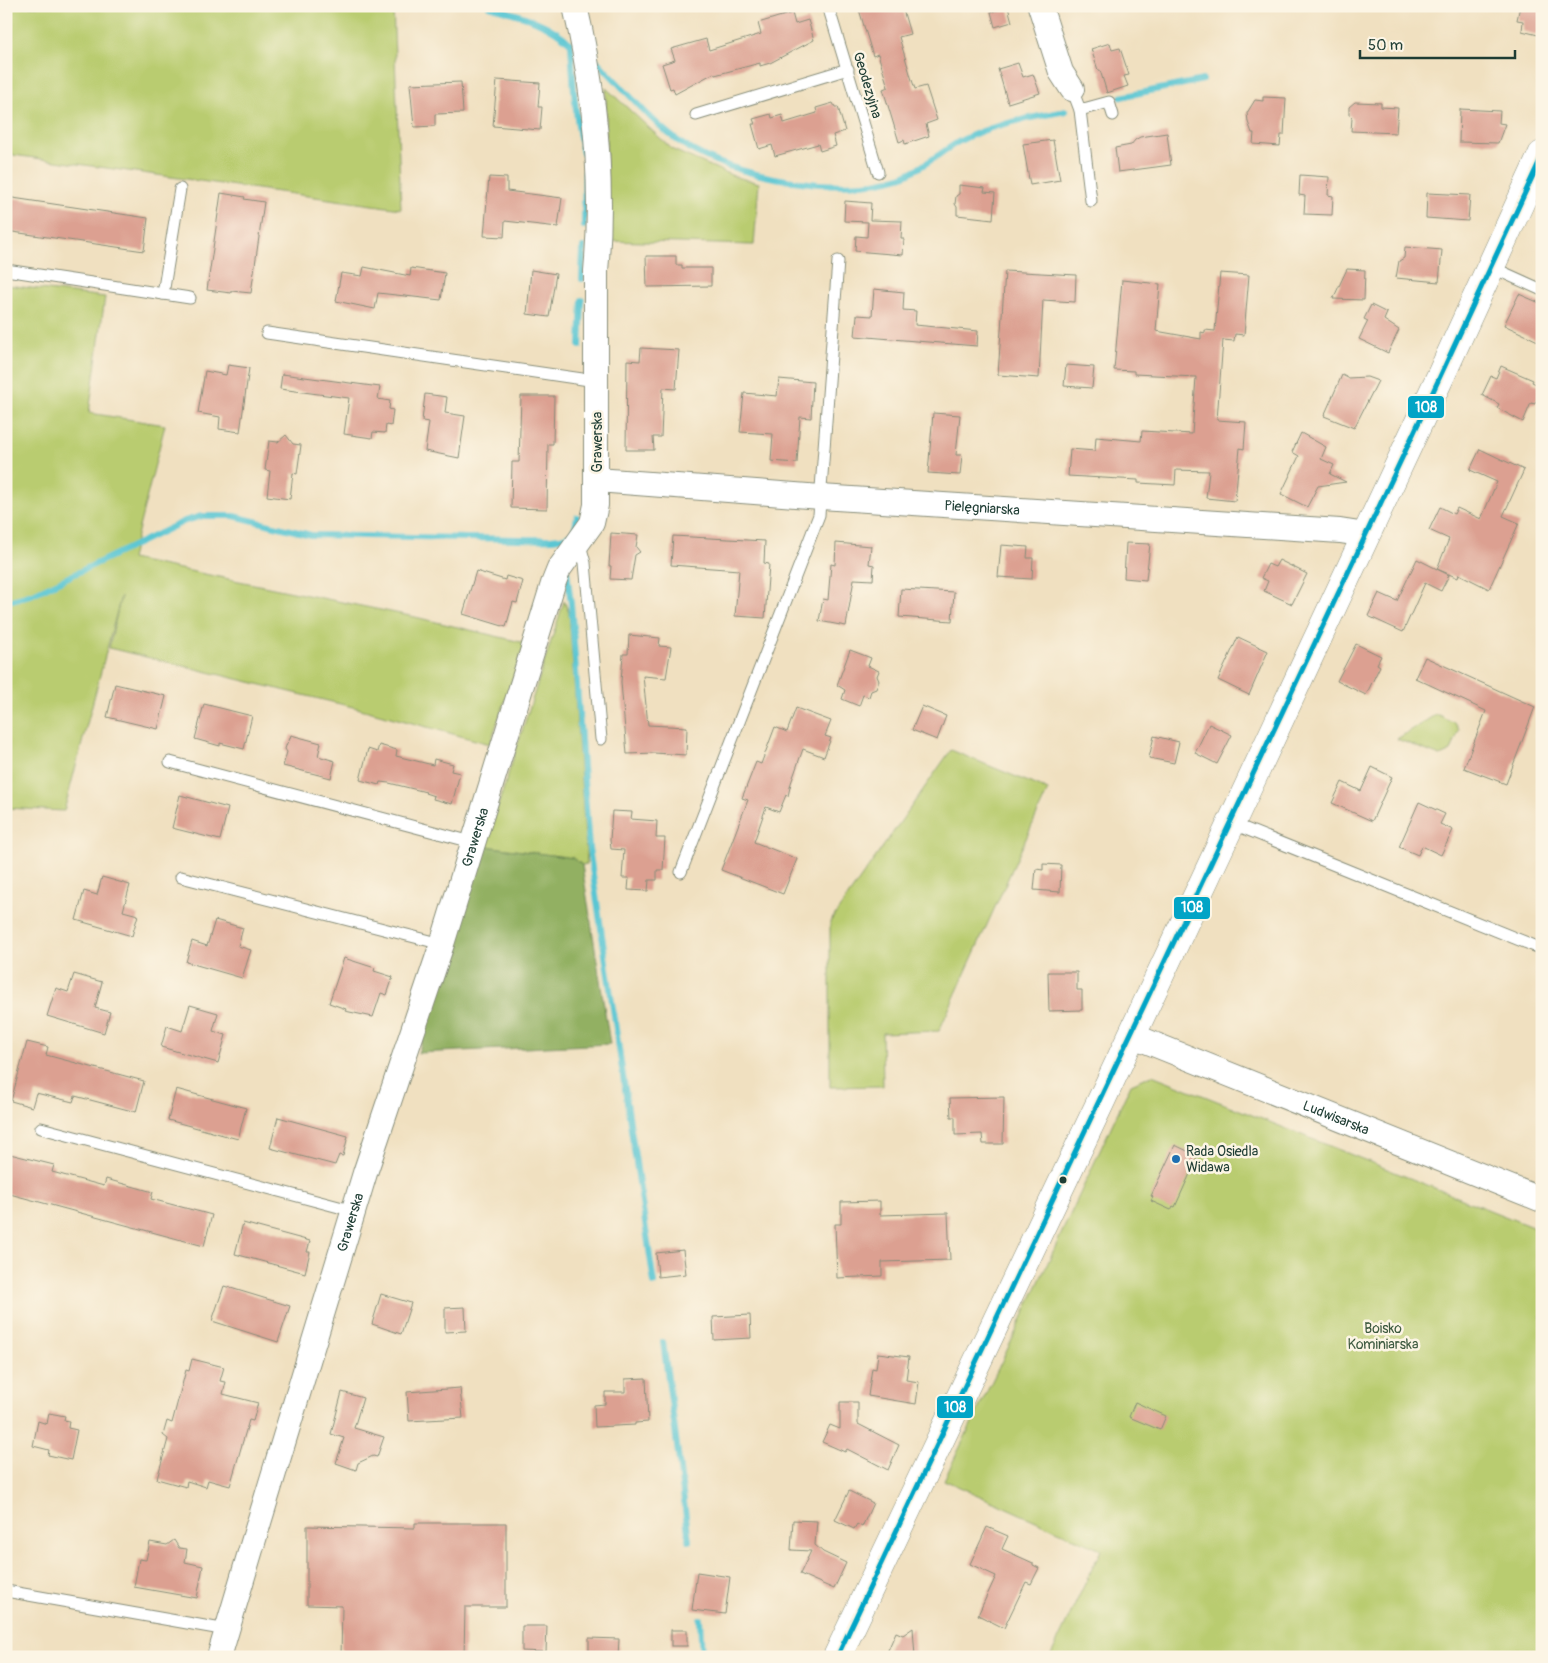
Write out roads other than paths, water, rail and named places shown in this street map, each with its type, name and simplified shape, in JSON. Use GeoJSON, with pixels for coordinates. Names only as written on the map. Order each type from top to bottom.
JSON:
{"type":"FeatureCollection","features":[{"type":"Feature","properties":{"kind":"street","name":"Grawerska"},"geometry":{"type":"LineString","coordinates":[[219,1657],[354,1211],[442,944],[553,584],[559,569],[588,531],[594,515],[597,480],[596,271],[599,239],[598,164],[590,88],[575,6]]}},
{"type":"Feature","properties":{"kind":"street"},"geometry":{"type":"LineString","coordinates":[[1040,6],[1061,72],[1076,100]]}},
{"type":"Feature","properties":{"kind":"street"},"geometry":{"type":"LineString","coordinates":[[837,1657],[914,1492],[970,1380],[1542,155]]}},
{"type":"Feature","properties":{"kind":"street","name":"Pielęgniarska"},"geometry":{"type":"LineString","coordinates":[[597,480],[821,497],[1340,531],[1366,535]]}},
{"type":"Feature","properties":{"kind":"street","name":"Ludwisarska"},"geometry":{"type":"LineString","coordinates":[[1131,1036],[1542,1200]]}},
{"type":"Feature","properties":{"kind":"lane","name":"Geodezyjna"},"geometry":{"type":"LineString","coordinates":[[828,6],[878,172]]}},
{"type":"Feature","properties":{"kind":"lane"},"geometry":{"type":"LineString","coordinates":[[696,115],[848,69]]}},
{"type":"Feature","properties":{"kind":"lane"},"geometry":{"type":"LineString","coordinates":[[1091,201],[1076,100],[1109,102],[1113,115]]}},
{"type":"Feature","properties":{"kind":"lane"},"geometry":{"type":"LineString","coordinates":[[163,294],[180,189]]}},
{"type":"Feature","properties":{"kind":"lane"},"geometry":{"type":"LineString","coordinates":[[682,872],[819,515],[838,260]]}},
{"type":"Feature","properties":{"kind":"lane"},"geometry":{"type":"LineString","coordinates":[[1491,267],[1542,290]]}},
{"type":"Feature","properties":{"kind":"lane"},"geometry":{"type":"LineString","coordinates":[[6,270],[190,298]]}},
{"type":"Feature","properties":{"kind":"lane"},"geometry":{"type":"LineString","coordinates":[[267,334],[596,381]]}},
{"type":"Feature","properties":{"kind":"lane"},"geometry":{"type":"LineString","coordinates":[[578,544],[585,564],[601,739]]}},
{"type":"Feature","properties":{"kind":"lane"},"geometry":{"type":"LineString","coordinates":[[170,762],[472,842]]}},
{"type":"Feature","properties":{"kind":"lane"},"geometry":{"type":"LineString","coordinates":[[1231,823],[1542,949]]}},
{"type":"Feature","properties":{"kind":"lane"},"geometry":{"type":"LineString","coordinates":[[180,877],[442,944]]}},
{"type":"Feature","properties":{"kind":"lane"},"geometry":{"type":"LineString","coordinates":[[41,1128],[354,1211]]}},
{"type":"Feature","properties":{"kind":"lane"},"geometry":{"type":"LineString","coordinates":[[6,1591],[227,1630]]}},
{"type":"Feature","properties":{"kind":"waterway"},"geometry":{"type":"LineString","coordinates":[[489,6],[544,25],[554,30],[571,44],[576,112],[583,153]]}},
{"type":"Feature","properties":{"kind":"waterway"},"geometry":{"type":"LineString","coordinates":[[597,61],[661,128],[684,145],[705,157],[730,167],[759,175],[820,184],[849,185],[900,177],[923,166],[958,142],[971,136],[1011,122],[1066,111]]}},
{"type":"Feature","properties":{"kind":"waterway"},"geometry":{"type":"LineString","coordinates":[[1121,97],[1203,80]]}},
{"type":"Feature","properties":{"kind":"waterway"},"geometry":{"type":"LineString","coordinates":[[584,226],[585,173]]}},
{"type":"Feature","properties":{"kind":"waterway"},"geometry":{"type":"LineString","coordinates":[[582,279],[583,247]]}},
{"type":"Feature","properties":{"kind":"waterway"},"geometry":{"type":"LineString","coordinates":[[580,346],[582,300]]}},
{"type":"Feature","properties":{"kind":"waterway"},"geometry":{"type":"LineString","coordinates":[[12,600],[33,594],[185,521],[202,516],[234,516],[311,535],[539,539],[556,539],[569,535],[574,530],[577,517]]}},
{"type":"Feature","properties":{"kind":"waterway"},"geometry":{"type":"LineString","coordinates":[[567,572],[571,603],[589,848],[654,1283]]}},
{"type":"Feature","properties":{"kind":"waterway"},"geometry":{"type":"LineString","coordinates":[[663,1342],[689,1541]]}},
{"type":"Feature","properties":{"kind":"waterway"},"geometry":{"type":"LineString","coordinates":[[700,1619],[702,1657]]}},
{"type":"Feature","properties":{"kind":"place","name":"Rada Osiedla Widawa"},"geometry":{"type":"Point","coordinates":[1176,1159]}},
{"type":"Feature","properties":{"kind":"park label","name":"Boisko Kominiarska"},"geometry":{"type":"Point","coordinates":[1383,1336]}}]}
